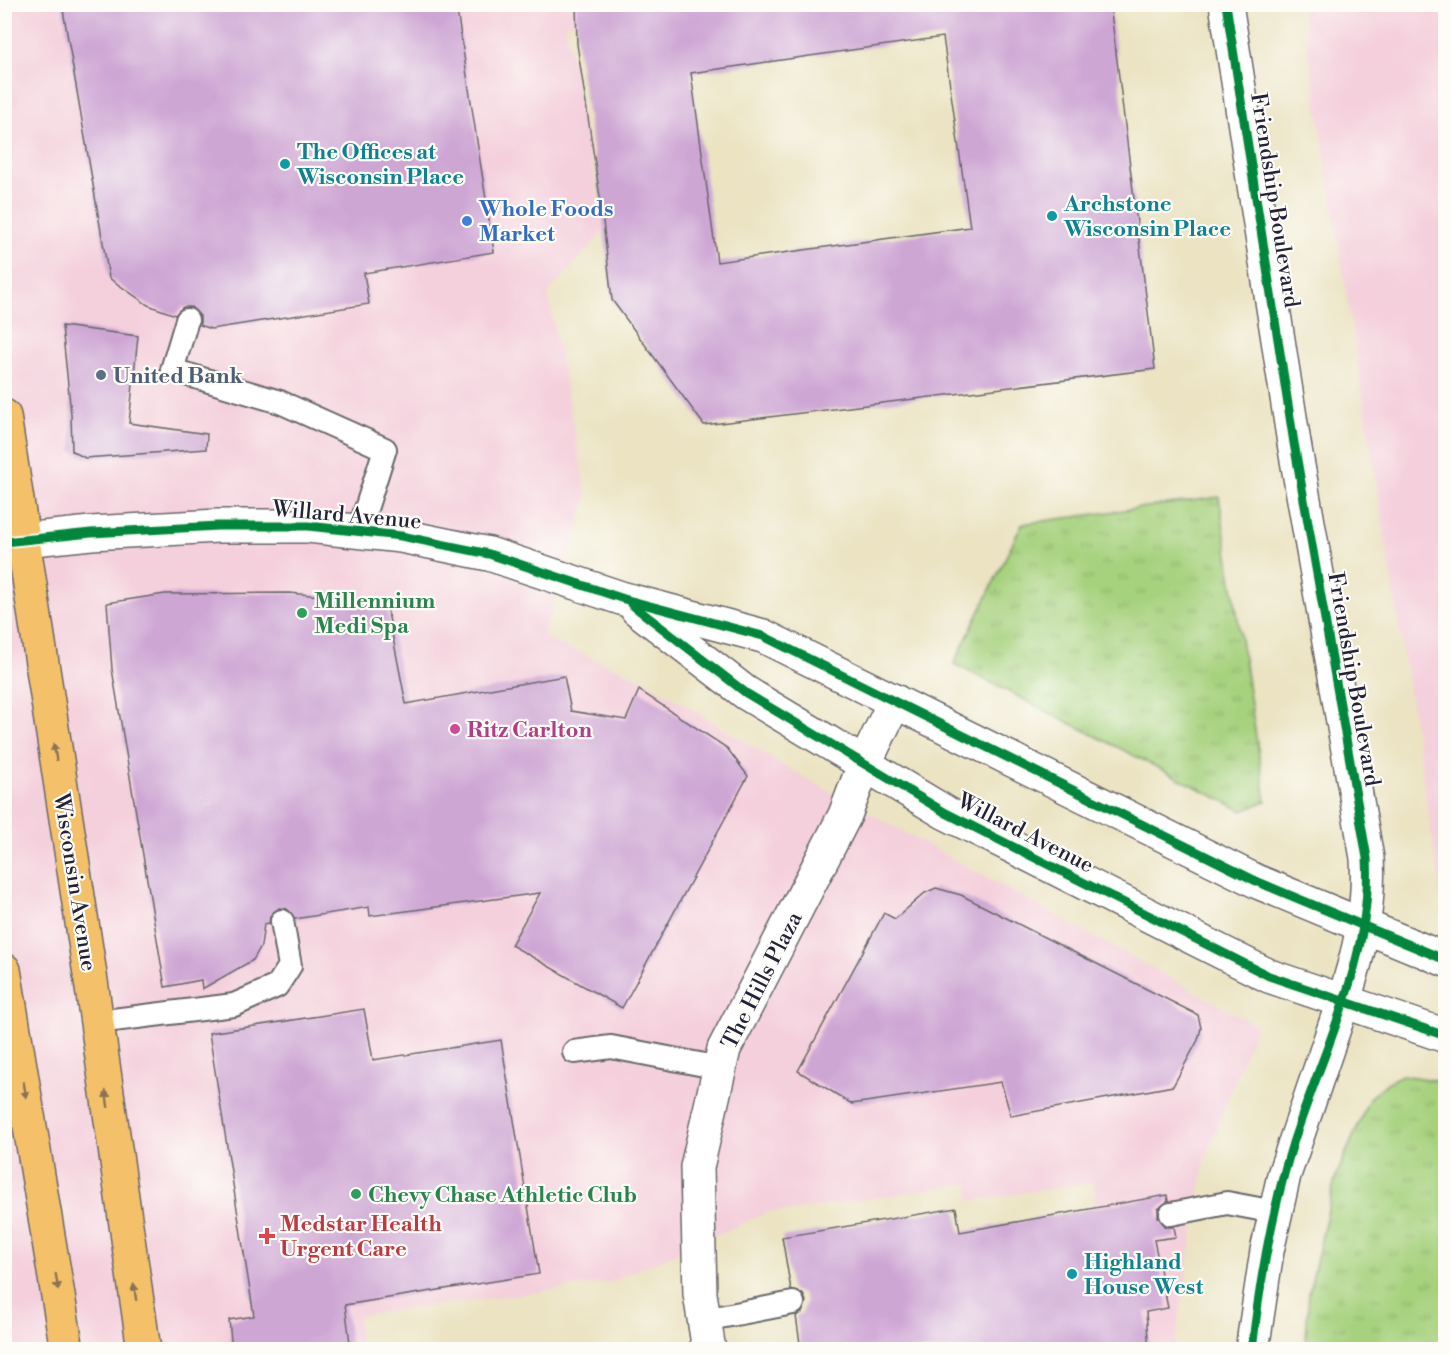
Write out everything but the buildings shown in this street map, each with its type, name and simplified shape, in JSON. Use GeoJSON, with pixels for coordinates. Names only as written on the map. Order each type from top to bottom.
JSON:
{"type":"FeatureCollection","features":[{"type":"Feature","properties":{"kind":"main road","name":"Wisconsin Avenue"},"geometry":{"type":"LineString","coordinates":[[4,416],[13,541],[97,1022],[144,1350]]}},
{"type":"Feature","properties":{"kind":"main road"},"geometry":{"type":"LineString","coordinates":[[4,970],[67,1350]]}},
{"type":"Feature","properties":{"kind":"street","name":"Friendship Boulevard"},"geometry":{"type":"LineString","coordinates":[[1226,4],[1294,443],[1367,858],[1368,883],[1365,927],[1343,1002],[1294,1141],[1275,1212],[1252,1350]]}},
{"type":"Feature","properties":{"kind":"street","name":"Willard Avenue"},"geometry":{"type":"LineString","coordinates":[[13,541],[91,533],[229,526],[308,526],[443,543],[489,554],[624,598],[763,636],[1258,882],[1446,960]]}},
{"type":"Feature","properties":{"kind":"street","name":"Willard Avenue"},"geometry":{"type":"LineString","coordinates":[[624,598],[746,693],[946,813],[1269,976],[1446,1036]]}},
{"type":"Feature","properties":{"kind":"street","name":"The Hills Plaza"},"geometry":{"type":"LineString","coordinates":[[706,1335],[700,1294],[697,1167],[724,1049],[845,815],[864,765],[895,701]]}},
{"type":"Feature","properties":{"kind":"lane"},"geometry":{"type":"LineString","coordinates":[[186,320],[172,370],[280,402],[385,449],[359,531]]}},
{"type":"Feature","properties":{"kind":"lane"},"geometry":{"type":"LineString","coordinates":[[97,1022],[234,1005],[277,986],[290,966],[282,921]]}},
{"type":"Feature","properties":{"kind":"lane"},"geometry":{"type":"LineString","coordinates":[[574,1052],[610,1047],[720,1068]]}},
{"type":"Feature","properties":{"kind":"lane"},"geometry":{"type":"LineString","coordinates":[[1171,1214],[1227,1203],[1275,1212]]}},
{"type":"Feature","properties":{"kind":"lane"},"geometry":{"type":"LineString","coordinates":[[706,1335],[793,1303]]}},
{"type":"Feature","properties":{"kind":"shaded area"},"geometry":{"type":"Polygon","coordinates":[[[5,5],[672,5],[565,24],[604,231],[548,293],[587,499],[543,637],[642,679],[798,774],[1256,1025],[1205,1159],[1174,1349],[1085,1349],[1095,1182],[970,1201],[969,1183],[791,1211],[768,1212],[611,1282],[358,1316],[361,1349],[5,1350],[5,5]]]}},
{"type":"Feature","properties":{"kind":"shaded area"},"geometry":{"type":"Polygon","coordinates":[[[1301,5],[1445,5],[1445,918],[1301,5]]]}},
{"type":"Feature","properties":{"kind":"green space"},"geometry":{"type":"Polygon","coordinates":[[[1219,497],[1266,801],[1243,811],[954,664],[1022,524],[1219,497]]]}},
{"type":"Feature","properties":{"kind":"green space"},"geometry":{"type":"Polygon","coordinates":[[[1402,1075],[1445,1082],[1445,1349],[1305,1349],[1309,1293],[1335,1179],[1370,1097],[1390,1081],[1402,1075]]]}},
{"type":"Feature","properties":{"kind":"cycle path"},"geometry":{"type":"LineString","coordinates":[[1226,4],[1294,443],[1367,858],[1367,895],[1354,968],[1344,1003],[1293,1143],[1279,1194],[1268,1245],[1252,1350]]}},
{"type":"Feature","properties":{"kind":"cycle path"},"geometry":{"type":"LineString","coordinates":[[4,542],[91,533],[218,526],[308,526],[401,536],[489,554],[624,599],[763,636],[1258,882],[1446,960]]}},
{"type":"Feature","properties":{"kind":"cycle path"},"geometry":{"type":"LineString","coordinates":[[631,604],[746,693],[946,813],[1269,976],[1446,1036]]}},
{"type":"Feature","properties":{"kind":"place","name":"The Offices at Wisconsin Place"},"geometry":{"type":"Point","coordinates":[285,164]}},
{"type":"Feature","properties":{"kind":"place","name":"Archstone Wisconsin Place"},"geometry":{"type":"Point","coordinates":[1052,216]}},
{"type":"Feature","properties":{"kind":"place","name":"Whole Foods Market"},"geometry":{"type":"Point","coordinates":[467,221]}},
{"type":"Feature","properties":{"kind":"place","name":"United Bank"},"geometry":{"type":"Point","coordinates":[101,375]}},
{"type":"Feature","properties":{"kind":"place","name":"Millennium Medi Spa"},"geometry":{"type":"Point","coordinates":[302,613]}},
{"type":"Feature","properties":{"kind":"place","name":"Ritz Carlton"},"geometry":{"type":"Point","coordinates":[455,729]}},
{"type":"Feature","properties":{"kind":"place","name":"Chevy Chase Athletic Club"},"geometry":{"type":"Point","coordinates":[356,1194]}},
{"type":"Feature","properties":{"kind":"place","name":"Medstar Health Urgent Care"},"geometry":{"type":"Point","coordinates":[267,1236]}},
{"type":"Feature","properties":{"kind":"place","name":"Highland House West"},"geometry":{"type":"Point","coordinates":[1072,1274]}}]}
